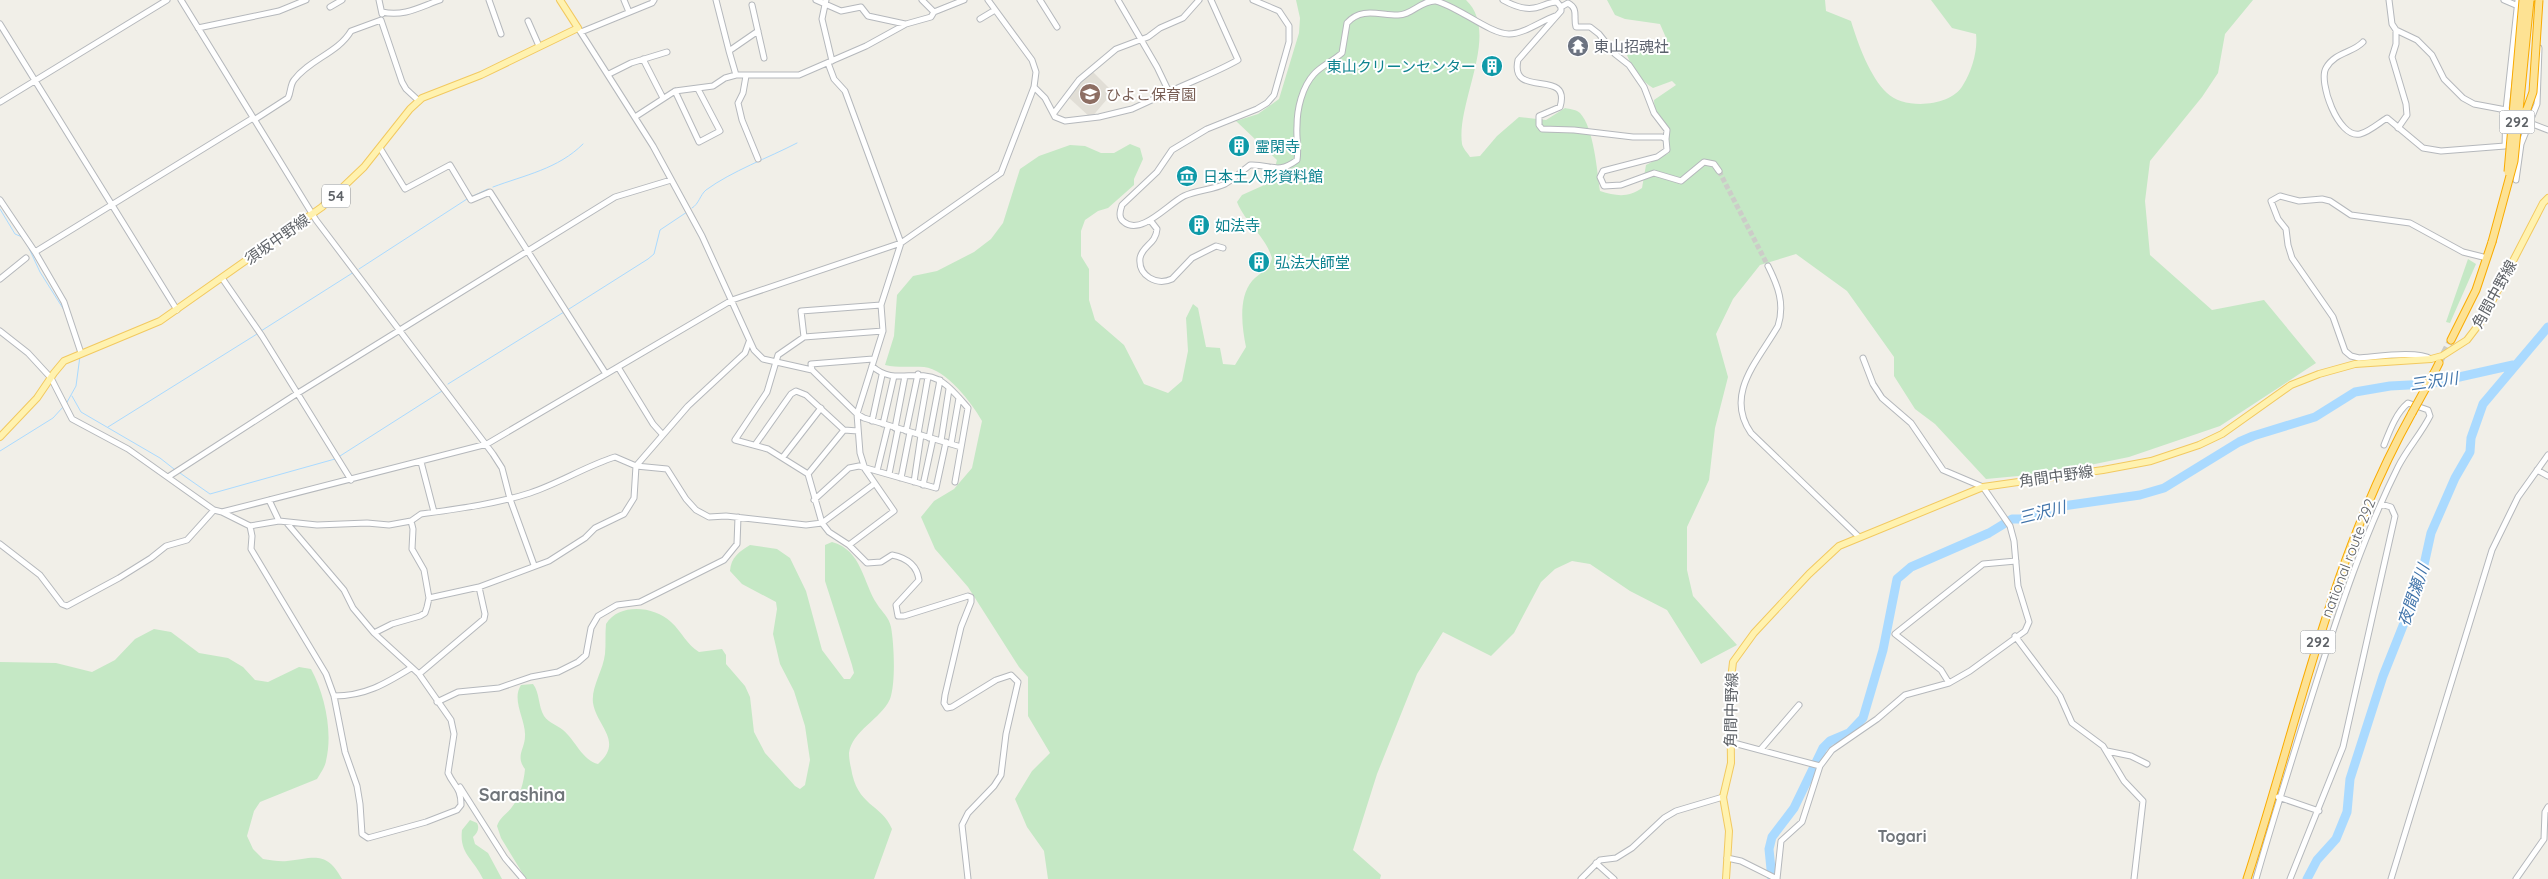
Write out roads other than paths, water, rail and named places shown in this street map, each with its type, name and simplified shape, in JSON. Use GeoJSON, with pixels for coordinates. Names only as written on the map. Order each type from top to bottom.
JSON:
{"type":"FeatureCollection","features":[{"type":"Feature","properties":{"kind":"highway","name":"292"},"geometry":{"type":"LineString","coordinates":[[2507,190],[2523,0]]}},
{"type":"Feature","properties":{"kind":"highway","name":"292"},"geometry":{"type":"LineString","coordinates":[[2451,340],[2476,290],[2492,242],[2514,162],[2530,0]]}},
{"type":"Feature","properties":{"kind":"highway","name":"292"},"geometry":{"type":"LineString","coordinates":[[2518,120],[2527,109],[2533,92],[2540,0]]}},
{"type":"Feature","properties":{"kind":"highway","name":"national route 292"},"geometry":{"type":"LineString","coordinates":[[2247,879],[2305,680],[2345,560],[2389,454],[2439,363]]}},
{"type":"Feature","properties":{"kind":"main road"},"geometry":{"type":"LineString","coordinates":[[564,1],[580,30]]}},
{"type":"Feature","properties":{"kind":"main road","name":"須坂中野線"},"geometry":{"type":"LineString","coordinates":[[0,437],[37,398],[59,366],[72,356],[139,332],[177,310],[313,214],[344,188],[380,148],[407,112],[419,101],[539,46],[580,30]]}},
{"type":"Feature","properties":{"kind":"main road","name":"角間中野線"},"geometry":{"type":"LineString","coordinates":[[1726,879],[1730,831],[1723,797],[1731,763],[1732,668],[1740,652],[1809,574],[1839,546],[1858,536],[1983,487],[2152,461],[2199,445],[2222,434],[2291,385],[2319,374],[2356,364],[2431,359],[2442,356],[2467,340],[2483,320],[2543,203],[2548,198]]}},
{"type":"Feature","properties":{"kind":"street"},"geometry":{"type":"LineString","coordinates":[[0,102],[168,0]]}},
{"type":"Feature","properties":{"kind":"street"},"geometry":{"type":"LineString","coordinates":[[181,0],[313,214],[487,444],[502,468],[510,499],[534,565]]}},
{"type":"Feature","properties":{"kind":"street"},"geometry":{"type":"LineString","coordinates":[[198,28],[280,11],[306,0]]}},
{"type":"Feature","properties":{"kind":"street"},"geometry":{"type":"LineString","coordinates":[[330,7],[342,0]]}},
{"type":"Feature","properties":{"kind":"street"},"geometry":{"type":"LineString","coordinates":[[378,0],[382,12],[381,20],[402,82],[419,101]]}},
{"type":"Feature","properties":{"kind":"street"},"geometry":{"type":"LineString","coordinates":[[382,12],[393,15],[406,13],[440,0]]}},
{"type":"Feature","properties":{"kind":"street"},"geometry":{"type":"LineString","coordinates":[[489,0],[501,34]]}},
{"type":"Feature","properties":{"kind":"street"},"geometry":{"type":"LineString","coordinates":[[624,0],[629,12]]}},
{"type":"Feature","properties":{"kind":"street"},"geometry":{"type":"LineString","coordinates":[[654,0],[652,4],[580,30],[610,74],[702,236],[750,342],[763,358],[812,370],[857,414],[872,421],[961,447]]}},
{"type":"Feature","properties":{"kind":"street"},"geometry":{"type":"LineString","coordinates":[[716,0],[736,75]]}},
{"type":"Feature","properties":{"kind":"street"},"geometry":{"type":"LineString","coordinates":[[816,0],[826,2],[841,11],[861,7],[868,16],[906,24]]}},
{"type":"Feature","properties":{"kind":"street"},"geometry":{"type":"LineString","coordinates":[[922,0],[934,12]]}},
{"type":"Feature","properties":{"kind":"street"},"geometry":{"type":"LineString","coordinates":[[635,117],[675,91],[713,86],[725,78],[736,75],[799,75],[830,62],[906,24],[931,17],[934,12],[964,0]]}},
{"type":"Feature","properties":{"kind":"street"},"geometry":{"type":"LineString","coordinates":[[222,512],[487,444],[732,300],[901,244],[1002,173],[1034,87],[1036,72],[1032,60],[988,0]]}},
{"type":"Feature","properties":{"kind":"street"},"geometry":{"type":"LineString","coordinates":[[1040,0],[1058,27]]}},
{"type":"Feature","properties":{"kind":"street"},"geometry":{"type":"LineString","coordinates":[[1118,0],[1169,92]]}},
{"type":"Feature","properties":{"kind":"street"},"geometry":{"type":"LineString","coordinates":[[1054,114],[1082,78],[1116,49],[1141,40],[1189,14],[1199,0]]}},
{"type":"Feature","properties":{"kind":"street"},"geometry":{"type":"LineString","coordinates":[[1034,87],[1058,120],[1065,121],[1099,117],[1132,110],[1191,81],[1213,74],[1238,60],[1211,0]]}},
{"type":"Feature","properties":{"kind":"street"},"geometry":{"type":"LineString","coordinates":[[1253,0],[1279,11],[1289,26],[1289,42],[1274,95],[1258,109],[1207,129],[1172,150],[1157,172],[1122,204],[1121,219],[1125,223],[1132,226],[1142,225],[1184,197],[1224,184],[1250,165],[1272,170],[1288,167],[1297,160],[1299,148],[1296,128],[1304,90],[1313,75],[1342,53],[1347,23],[1358,14],[1368,12],[1403,15],[1423,3],[1434,1],[1454,7],[1498,32],[1510,34],[1555,16]]}},
{"type":"Feature","properties":{"kind":"street"},"geometry":{"type":"LineString","coordinates":[[1502,0],[1518,7],[1533,9],[1552,2],[1557,2],[1561,7]]}},
{"type":"Feature","properties":{"kind":"street"},"geometry":{"type":"LineString","coordinates":[[2388,0],[2392,24],[2396,30],[2417,40],[2432,55],[2444,79],[2463,98],[2474,104],[2506,110],[2548,130]]}},
{"type":"Feature","properties":{"kind":"street"},"geometry":{"type":"LineString","coordinates":[[2363,42],[2340,53],[2326,68],[2323,77],[2341,128],[2349,133],[2360,134],[2387,118],[2423,148],[2441,151],[2505,146],[2506,110],[2518,3],[2504,0]]}},
{"type":"Feature","properties":{"kind":"street"},"geometry":{"type":"LineString","coordinates":[[2516,180],[2521,144],[2536,112],[2539,93],[2540,0]]}},
{"type":"Feature","properties":{"kind":"street"},"geometry":{"type":"LineString","coordinates":[[826,2],[823,25],[830,44],[830,62],[834,79],[849,100],[901,244],[881,305],[883,331],[857,414],[865,469],[894,511],[849,545]]}},
{"type":"Feature","properties":{"kind":"street"},"geometry":{"type":"LineString","coordinates":[[1666,139],[1662,137],[1633,137],[1574,130],[1542,129],[1539,125],[1539,116],[1560,107],[1561,95],[1557,88],[1522,79],[1517,68],[1518,60],[1561,11],[1561,7],[1569,2],[1575,9],[1576,27],[1590,28],[1599,34],[1638,77],[1654,113],[1667,130],[1667,150],[1663,154],[1603,171],[1600,177],[1604,186],[1621,186],[1654,173],[1681,181],[1704,162],[1714,164],[1719,171]]}},
{"type":"Feature","properties":{"kind":"street"},"geometry":{"type":"LineString","coordinates":[[752,5],[764,58]]}},
{"type":"Feature","properties":{"kind":"street"},"geometry":{"type":"LineString","coordinates":[[980,19],[995,10]]}},
{"type":"Feature","properties":{"kind":"street"},"geometry":{"type":"LineString","coordinates":[[35,252],[288,98],[293,81],[318,58],[345,41],[351,31],[381,20]]}},
{"type":"Feature","properties":{"kind":"street"},"geometry":{"type":"LineString","coordinates":[[528,21],[539,46]]}},
{"type":"Feature","properties":{"kind":"street"},"geometry":{"type":"LineString","coordinates":[[0,24],[177,310]]}},
{"type":"Feature","properties":{"kind":"street"},"geometry":{"type":"LineString","coordinates":[[2396,30],[2396,44],[2392,57],[2406,104],[2407,115],[2398,128]]}},
{"type":"Feature","properties":{"kind":"street"},"geometry":{"type":"LineString","coordinates":[[729,51],[758,31]]}},
{"type":"Feature","properties":{"kind":"street"},"geometry":{"type":"LineString","coordinates":[[610,74],[643,58],[667,52]]}},
{"type":"Feature","properties":{"kind":"street"},"geometry":{"type":"LineString","coordinates":[[643,58],[663,98]]}},
{"type":"Feature","properties":{"kind":"street"},"geometry":{"type":"LineString","coordinates":[[746,76],[743,93],[738,103],[742,120],[758,159]]}},
{"type":"Feature","properties":{"kind":"street"},"geometry":{"type":"LineString","coordinates":[[675,91],[699,142],[720,130],[698,89]]}},
{"type":"Feature","properties":{"kind":"street"},"geometry":{"type":"LineString","coordinates":[[380,148],[405,189],[450,165],[471,200],[490,192],[606,374]]}},
{"type":"Feature","properties":{"kind":"street"},"geometry":{"type":"LineString","coordinates":[[168,477],[298,393],[615,197],[671,180]]}},
{"type":"Feature","properties":{"kind":"street"},"geometry":{"type":"LineString","coordinates":[[2431,359],[2426,356],[2410,354],[2359,358],[2351,356],[2345,351],[2333,317],[2292,258],[2286,229],[2278,219],[2271,201],[2280,196],[2299,201],[2322,199],[2330,201],[2351,215],[2410,224],[2464,252],[2487,258]]}},
{"type":"Feature","properties":{"kind":"street"},"geometry":{"type":"LineString","coordinates":[[0,200],[35,252],[64,302],[80,353]]}},
{"type":"Feature","properties":{"kind":"street"},"geometry":{"type":"LineString","coordinates":[[1150,220],[1157,229],[1156,238],[1141,254],[1140,268],[1143,273],[1155,281],[1172,279],[1192,258],[1216,246],[1223,248]]}},
{"type":"Feature","properties":{"kind":"street"},"geometry":{"type":"LineString","coordinates":[[0,279],[26,258]]}},
{"type":"Feature","properties":{"kind":"street"},"geometry":{"type":"LineString","coordinates":[[1768,266],[1779,287],[1781,317],[1778,326],[1741,390],[1739,407],[1743,422],[1751,434],[1858,536]]}},
{"type":"Feature","properties":{"kind":"street"},"geometry":{"type":"LineString","coordinates":[[222,278],[298,393],[351,480]]}},
{"type":"Feature","properties":{"kind":"street"},"geometry":{"type":"LineString","coordinates":[[804,337],[801,311],[881,305]]}},
{"type":"Feature","properties":{"kind":"street"},"geometry":{"type":"LineString","coordinates":[[0,331],[28,353],[50,378],[67,412],[80,425],[128,449],[214,510],[250,526],[279,521],[317,526],[367,523],[389,525],[411,522],[421,514],[510,499],[532,492],[590,465],[615,457],[636,466],[667,468],[686,499],[709,517],[738,517],[806,525],[822,524],[874,484]]}},
{"type":"Feature","properties":{"kind":"street"},"geometry":{"type":"LineString","coordinates":[[883,331],[804,337],[778,355],[767,392],[736,440],[755,445],[783,457],[808,474],[822,524],[829,532],[849,545],[867,563],[881,562],[892,555],[902,557],[918,570],[919,580],[896,605],[898,616],[904,616],[968,596],[971,597],[971,602],[961,627],[945,696],[944,704],[947,708],[952,708],[996,680],[1011,676],[1018,682],[1006,734],[1000,778],[968,814],[962,825],[968,879]]}},
{"type":"Feature","properties":{"kind":"street"},"geometry":{"type":"LineString","coordinates":[[428,598],[479,587],[549,561],[585,538],[595,528],[624,514],[634,498],[636,466],[688,406],[745,353],[750,342]]}},
{"type":"Feature","properties":{"kind":"street"},"geometry":{"type":"LineString","coordinates":[[1727,858],[1741,861],[1777,879],[1781,841],[1799,826],[1805,816],[1817,764],[1832,750],[1877,719],[1905,695],[1949,682],[1970,671],[2024,631],[2029,618],[2018,586],[2011,529],[1983,487],[1943,470],[1911,423],[1882,398],[1863,358]]}},
{"type":"Feature","properties":{"kind":"street"},"geometry":{"type":"LineString","coordinates":[[812,370],[811,364],[873,359]]}},
{"type":"Feature","properties":{"kind":"street"},"geometry":{"type":"LineString","coordinates":[[872,366],[882,375],[905,376],[918,374],[940,380],[968,408],[955,482]]}},
{"type":"Feature","properties":{"kind":"street"},"geometry":{"type":"LineString","coordinates":[[618,367],[653,424],[663,434]]}},
{"type":"Feature","properties":{"kind":"street"},"geometry":{"type":"LineString","coordinates":[[901,478],[918,374]]}},
{"type":"Feature","properties":{"kind":"street"},"geometry":{"type":"LineString","coordinates":[[872,421],[882,375]]}},
{"type":"Feature","properties":{"kind":"street"},"geometry":{"type":"LineString","coordinates":[[877,471],[894,376]]}},
{"type":"Feature","properties":{"kind":"street"},"geometry":{"type":"LineString","coordinates":[[889,474],[905,376]]}},
{"type":"Feature","properties":{"kind":"street"},"geometry":{"type":"LineString","coordinates":[[914,482],[928,377]]}},
{"type":"Feature","properties":{"kind":"street"},"geometry":{"type":"LineString","coordinates":[[924,485],[940,380]]}},
{"type":"Feature","properties":{"kind":"street"},"geometry":{"type":"LineString","coordinates":[[946,443],[949,388]]}},
{"type":"Feature","properties":{"kind":"street"},"geometry":{"type":"LineString","coordinates":[[755,445],[791,394],[796,391],[806,395],[844,430],[858,431]]}},
{"type":"Feature","properties":{"kind":"street"},"geometry":{"type":"LineString","coordinates":[[814,500],[849,468],[859,466],[936,488],[959,398]]}},
{"type":"Feature","properties":{"kind":"street"},"geometry":{"type":"LineString","coordinates":[[2256,879],[2278,798],[2337,617],[2398,465],[2424,428],[2430,416],[2428,410],[2408,403],[2402,408],[2390,429],[2384,445]]}},
{"type":"Feature","properties":{"kind":"street"},"geometry":{"type":"LineString","coordinates":[[783,457],[821,408]]}},
{"type":"Feature","properties":{"kind":"street"},"geometry":{"type":"LineString","coordinates":[[808,474],[844,430]]}},
{"type":"Feature","properties":{"kind":"street"},"geometry":{"type":"LineString","coordinates":[[2391,879],[2492,550],[2518,497],[2548,455]]}},
{"type":"Feature","properties":{"kind":"street"},"geometry":{"type":"LineString","coordinates":[[421,462],[434,512]]}},
{"type":"Feature","properties":{"kind":"street"},"geometry":{"type":"LineString","coordinates":[[2537,470],[2548,476]]}},
{"type":"Feature","properties":{"kind":"street"},"geometry":{"type":"LineString","coordinates":[[269,500],[279,521]]}},
{"type":"Feature","properties":{"kind":"street"},"geometry":{"type":"LineString","coordinates":[[2290,879],[2319,811],[2343,747],[2395,516],[2391,507],[2382,504]]}},
{"type":"Feature","properties":{"kind":"street"},"geometry":{"type":"LineString","coordinates":[[0,544],[40,574],[62,604],[67,606],[119,578],[166,546],[187,540],[214,510]]}},
{"type":"Feature","properties":{"kind":"street"},"geometry":{"type":"LineString","coordinates":[[437,702],[458,692],[499,688],[531,676],[558,672],[578,662],[586,655],[591,628],[598,616],[617,605],[640,602],[724,560],[737,544],[738,517]]}},
{"type":"Feature","properties":{"kind":"street"},"geometry":{"type":"LineString","coordinates":[[286,522],[344,590],[353,608],[374,633],[419,674],[453,727],[454,734],[448,773],[450,779],[458,785],[506,858],[523,879]]}},
{"type":"Feature","properties":{"kind":"street"},"geometry":{"type":"LineString","coordinates":[[374,633],[392,624],[425,613],[428,598],[424,570],[412,549],[413,529],[411,522]]}},
{"type":"Feature","properties":{"kind":"street"},"geometry":{"type":"LineString","coordinates":[[250,526],[252,536],[250,550],[326,674],[334,696],[345,752],[357,786],[362,834],[368,838],[401,830],[456,810],[461,805],[458,785]]}},
{"type":"Feature","properties":{"kind":"street"},"geometry":{"type":"LineString","coordinates":[[1949,682],[1941,670],[1895,634],[1983,564],[2016,561]]}},
{"type":"Feature","properties":{"kind":"street"},"geometry":{"type":"LineString","coordinates":[[419,674],[484,619],[485,614],[479,587]]}},
{"type":"Feature","properties":{"kind":"street"},"geometry":{"type":"LineString","coordinates":[[2015,636],[2060,696],[2072,723],[2098,741],[2107,751],[2119,774],[2143,801],[2134,879]]}},
{"type":"Feature","properties":{"kind":"street"},"geometry":{"type":"LineString","coordinates":[[334,696],[354,696],[366,690],[377,688],[411,668]]}},
{"type":"Feature","properties":{"kind":"street"},"geometry":{"type":"LineString","coordinates":[[1761,749],[1799,704]]}},
{"type":"Feature","properties":{"kind":"street"},"geometry":{"type":"LineString","coordinates":[[1730,742],[1817,764]]}},
{"type":"Feature","properties":{"kind":"street"},"geometry":{"type":"LineString","coordinates":[[2107,751],[2131,756],[2147,764]]}},
{"type":"Feature","properties":{"kind":"street"},"geometry":{"type":"LineString","coordinates":[[1581,879],[1600,860],[1616,858],[1632,848],[1664,818],[1676,811],[1723,797]]}},
{"type":"Feature","properties":{"kind":"street"},"geometry":{"type":"LineString","coordinates":[[2278,798],[2319,811]]}},
{"type":"Feature","properties":{"kind":"street"},"geometry":{"type":"LineString","coordinates":[[2516,879],[2544,839],[2545,812],[2548,807]]}},
{"type":"Feature","properties":{"kind":"street"},"geometry":{"type":"LineString","coordinates":[[1596,863],[1614,879]]}},
{"type":"Feature","properties":{"kind":"waterway"},"geometry":{"type":"LineString","coordinates":[[692,208],[704,192],[716,183],[797,143]]}},
{"type":"Feature","properties":{"kind":"waterway"},"geometry":{"type":"LineString","coordinates":[[493,187],[529,175],[563,160],[583,144]]}},
{"type":"Feature","properties":{"kind":"waterway"},"geometry":{"type":"LineString","coordinates":[[471,197],[488,189]]}},
{"type":"Feature","properties":{"kind":"waterway"},"geometry":{"type":"LineString","coordinates":[[359,269],[467,199]]}},
{"type":"Feature","properties":{"kind":"waterway"},"geometry":{"type":"LineString","coordinates":[[0,209],[15,234],[22,237]]}},
{"type":"Feature","properties":{"kind":"waterway"},"geometry":{"type":"LineString","coordinates":[[569,309],[648,259],[654,254],[660,230],[687,212]]}},
{"type":"Feature","properties":{"kind":"waterway"},"geometry":{"type":"LineString","coordinates":[[27,244],[40,272],[64,310]]}},
{"type":"Feature","properties":{"kind":"waterway"},"geometry":{"type":"LineString","coordinates":[[261,331],[354,272]]}},
{"type":"Feature","properties":{"kind":"waterway"},"geometry":{"type":"LineString","coordinates":[[448,384],[564,312]]}},
{"type":"Feature","properties":{"kind":"waterway","name":"夜間瀬川"},"geometry":{"type":"LineString","coordinates":[[2307,879],[2317,860],[2336,839],[2347,812],[2350,779],[2383,676],[2420,583],[2431,533],[2455,478],[2470,452],[2471,438],[2483,404],[2548,327]]}},
{"type":"Feature","properties":{"kind":"waterway"},"geometry":{"type":"LineString","coordinates":[[108,427],[257,334]]}},
{"type":"Feature","properties":{"kind":"waterway"},"geometry":{"type":"LineString","coordinates":[[66,404],[76,386],[80,356]]}},
{"type":"Feature","properties":{"kind":"waterway","name":"三沢川"},"geometry":{"type":"LineString","coordinates":[[1772,879],[1769,849],[1772,837],[1794,808],[1823,748],[1830,741],[1849,733],[1863,718],[1883,650],[1897,579],[1911,567],[1989,533],[2012,519],[2027,519],[2063,506],[2140,495],[2164,488],[2239,442],[2315,417],[2355,392],[2390,386],[2428,384],[2513,365]]}},
{"type":"Feature","properties":{"kind":"waterway"},"geometry":{"type":"LineString","coordinates":[[340,456],[442,391]]}},
{"type":"Feature","properties":{"kind":"waterway"},"geometry":{"type":"LineString","coordinates":[[72,396],[81,412],[160,458],[174,469]]}},
{"type":"Feature","properties":{"kind":"waterway"},"geometry":{"type":"LineString","coordinates":[[0,451],[53,418],[63,407]]}},
{"type":"Feature","properties":{"kind":"waterway"},"geometry":{"type":"LineString","coordinates":[[180,473],[210,494],[335,459]]}},
{"type":"Feature","properties":{"kind":"tunnel"},"geometry":{"type":"LineString","coordinates":[[1719,171],[1768,266]]}},
{"type":"Feature","properties":{"kind":"tunnel"},"geometry":{"type":"LineString","coordinates":[[2439,363],[2451,340]]}},
{"type":"Feature","properties":{"kind":"place","name":"東山招魂社"},"geometry":{"type":"Point","coordinates":[1578,46]}},
{"type":"Feature","properties":{"kind":"place","name":"東山クリーンセンター"},"geometry":{"type":"Point","coordinates":[1492,66]}},
{"type":"Feature","properties":{"kind":"place","name":"ひよこ保育園"},"geometry":{"type":"Point","coordinates":[1090,94]}},
{"type":"Feature","properties":{"kind":"place","name":"霊閑寺"},"geometry":{"type":"Point","coordinates":[1239,146]}},
{"type":"Feature","properties":{"kind":"place","name":"日本土人形資料館"},"geometry":{"type":"Point","coordinates":[1187,176]}},
{"type":"Feature","properties":{"kind":"place","name":"如法寺"},"geometry":{"type":"Point","coordinates":[1199,225]}},
{"type":"Feature","properties":{"kind":"place","name":"弘法大師堂"},"geometry":{"type":"Point","coordinates":[1259,262]}},
{"type":"Feature","properties":{"kind":"district","name":"Sarashina"},"geometry":{"type":"Point","coordinates":[522,794]}},
{"type":"Feature","properties":{"kind":"district","name":"Togari"},"geometry":{"type":"Point","coordinates":[1902,836]}}]}
